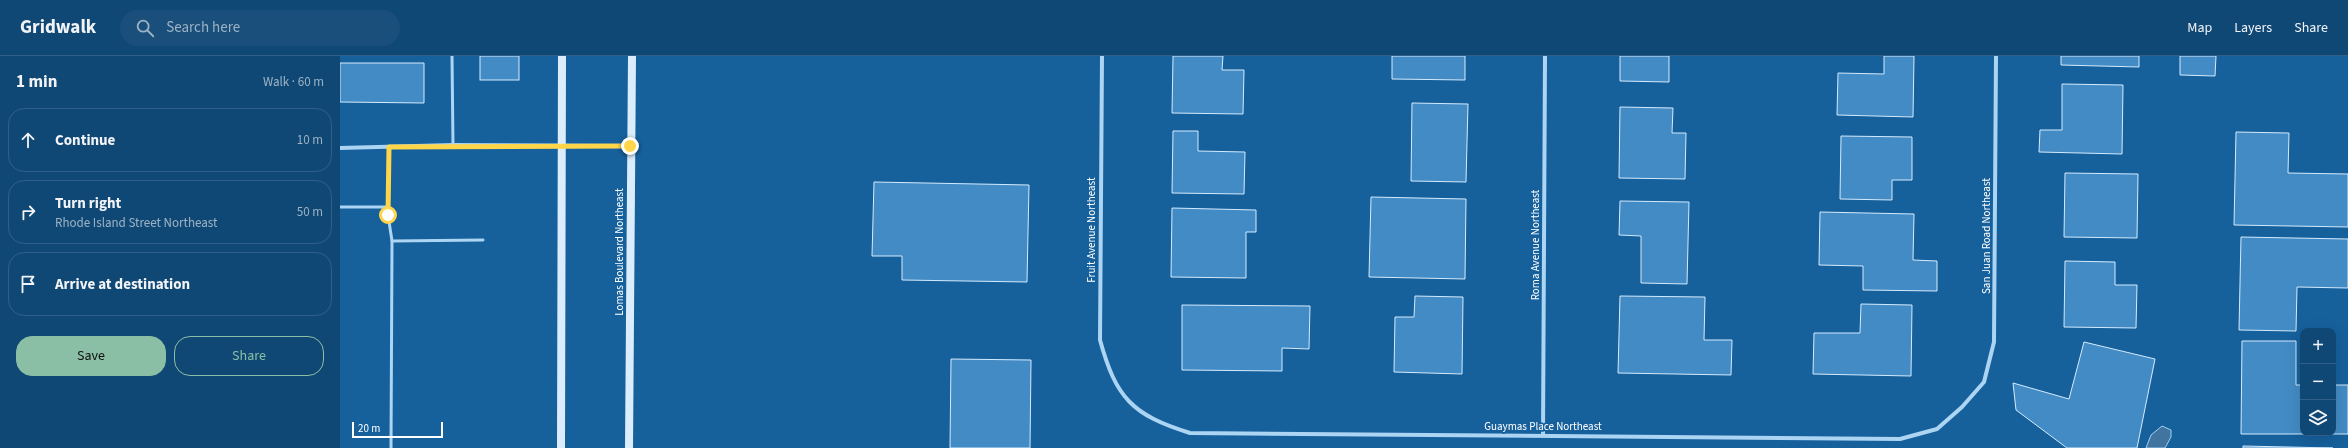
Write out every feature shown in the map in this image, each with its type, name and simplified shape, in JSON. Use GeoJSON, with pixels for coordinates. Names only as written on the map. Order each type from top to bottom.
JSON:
{"type":"FeatureCollection","features":[{"type":"Feature","properties":{"kind":"main road"},"geometry":{"type":"LineString","coordinates":[[561,448],[562,56]]}},
{"type":"Feature","properties":{"kind":"main road","name":"Lomas Boulevard Northeast"},"geometry":{"type":"LineString","coordinates":[[629,448],[630,146],[632,56]]}},
{"type":"Feature","properties":{"kind":"street","name":"Fruit Avenue Northeast"},"geometry":{"type":"LineString","coordinates":[[1102,56],[1100,340],[1108,370],[1124,399]]}},
{"type":"Feature","properties":{"kind":"street","name":"Roma Avenue Northeast"},"geometry":{"type":"LineString","coordinates":[[1543,435],[1545,56]]}},
{"type":"Feature","properties":{"kind":"street","name":"San Juan Road Northeast"},"geometry":{"type":"LineString","coordinates":[[1962,407],[1984,382],[1994,342],[1996,56]]}},
{"type":"Feature","properties":{"kind":"street"},"geometry":{"type":"LineString","coordinates":[[340,148],[562,145],[630,146]]}},
{"type":"Feature","properties":{"kind":"street","name":"Guaymas Place Northeast"},"geometry":{"type":"LineString","coordinates":[[1124,399],[1158,423],[1190,433],[1900,439],[1937,429],[1962,407]]}},
{"type":"Feature","properties":{"kind":"lane"},"geometry":{"type":"LineString","coordinates":[[452,56],[453,146]]}},
{"type":"Feature","properties":{"kind":"lane"},"geometry":{"type":"LineString","coordinates":[[389,147],[388,207],[392,241],[391,448]]}},
{"type":"Feature","properties":{"kind":"lane"},"geometry":{"type":"LineString","coordinates":[[340,207],[388,207]]}},
{"type":"Feature","properties":{"kind":"lane"},"geometry":{"type":"LineString","coordinates":[[392,241],[483,240]]}},
{"type":"Feature","properties":{"kind":"water"},"geometry":{"type":"Polygon","coordinates":[[[2162,426],[2171,430],[2171,437],[2165,448],[2146,448],[2151,435],[2162,426]]]}},
{"type":"Feature","properties":{"kind":"building"},"geometry":{"type":"Polygon","coordinates":[[[480,56],[519,56],[519,80],[480,80],[480,56]]]}},
{"type":"Feature","properties":{"kind":"building"},"geometry":{"type":"Polygon","coordinates":[[[1173,56],[1223,56],[1222,70],[1244,70],[1243,114],[1172,113],[1173,56]]]}},
{"type":"Feature","properties":{"kind":"building"},"geometry":{"type":"Polygon","coordinates":[[[1392,56],[1465,56],[1465,80],[1392,79],[1392,56]]]}},
{"type":"Feature","properties":{"kind":"building"},"geometry":{"type":"Polygon","coordinates":[[[1620,56],[1669,56],[1669,82],[1620,81],[1620,56]]]}},
{"type":"Feature","properties":{"kind":"building"},"geometry":{"type":"Polygon","coordinates":[[[1884,56],[1914,56],[1913,117],[1837,115],[1838,73],[1884,74],[1884,56]]]}},
{"type":"Feature","properties":{"kind":"building"},"geometry":{"type":"Polygon","coordinates":[[[2061,56],[2139,56],[2139,67],[2061,65],[2061,56]]]}},
{"type":"Feature","properties":{"kind":"building"},"geometry":{"type":"Polygon","coordinates":[[[2180,56],[2216,56],[2215,76],[2180,75],[2180,56]]]}},
{"type":"Feature","properties":{"kind":"building"},"geometry":{"type":"Polygon","coordinates":[[[340,63],[424,63],[424,103],[340,102],[340,63]]]}},
{"type":"Feature","properties":{"kind":"building"},"geometry":{"type":"Polygon","coordinates":[[[2062,84],[2123,85],[2122,154],[2039,152],[2040,130],[2062,130],[2062,84]]]}},
{"type":"Feature","properties":{"kind":"building"},"geometry":{"type":"Polygon","coordinates":[[[1412,103],[1468,104],[1466,182],[1411,181],[1412,103]]]}},
{"type":"Feature","properties":{"kind":"building"},"geometry":{"type":"Polygon","coordinates":[[[1620,107],[1673,108],[1672,133],[1686,133],[1685,179],[1619,178],[1620,107]]]}},
{"type":"Feature","properties":{"kind":"building"},"geometry":{"type":"Polygon","coordinates":[[[1173,131],[1198,131],[1198,151],[1245,152],[1244,194],[1172,193],[1173,131]]]}},
{"type":"Feature","properties":{"kind":"building"},"geometry":{"type":"Polygon","coordinates":[[[2236,132],[2289,133],[2288,173],[2348,174],[2348,227],[2234,225],[2236,132]]]}},
{"type":"Feature","properties":{"kind":"building"},"geometry":{"type":"Polygon","coordinates":[[[1841,136],[1912,137],[1912,180],[1892,180],[1892,200],[1840,199],[1841,136]]]}},
{"type":"Feature","properties":{"kind":"building"},"geometry":{"type":"Polygon","coordinates":[[[2065,173],[2138,174],[2137,238],[2064,237],[2065,173]]]}},
{"type":"Feature","properties":{"kind":"building"},"geometry":{"type":"Polygon","coordinates":[[[874,182],[1029,185],[1027,282],[902,280],[902,256],[872,256],[874,182]]]}},
{"type":"Feature","properties":{"kind":"building"},"geometry":{"type":"Polygon","coordinates":[[[1371,197],[1466,199],[1465,279],[1369,277],[1371,197]]]}},
{"type":"Feature","properties":{"kind":"building"},"geometry":{"type":"Polygon","coordinates":[[[1620,201],[1689,202],[1687,284],[1641,283],[1641,236],[1619,235],[1620,201]]]}},
{"type":"Feature","properties":{"kind":"building"},"geometry":{"type":"Polygon","coordinates":[[[1172,208],[1256,210],[1256,232],[1246,232],[1246,278],[1171,277],[1172,208]]]}},
{"type":"Feature","properties":{"kind":"building"},"geometry":{"type":"Polygon","coordinates":[[[1820,212],[1914,214],[1913,260],[1937,261],[1937,291],[1863,290],[1863,266],[1819,265],[1820,212]]]}},
{"type":"Feature","properties":{"kind":"building"},"geometry":{"type":"Polygon","coordinates":[[[2241,237],[2348,239],[2348,288],[2297,287],[2296,331],[2239,330],[2241,237]]]}},
{"type":"Feature","properties":{"kind":"building"},"geometry":{"type":"Polygon","coordinates":[[[2065,261],[2115,262],[2115,285],[2137,285],[2136,328],[2064,327],[2065,261]]]}},
{"type":"Feature","properties":{"kind":"building"},"geometry":{"type":"Polygon","coordinates":[[[1415,296],[1463,297],[1462,374],[1394,372],[1395,317],[1414,317],[1415,296]]]}},
{"type":"Feature","properties":{"kind":"building"},"geometry":{"type":"Polygon","coordinates":[[[1620,296],[1705,297],[1704,340],[1732,340],[1731,375],[1618,373],[1620,296]]]}},
{"type":"Feature","properties":{"kind":"building"},"geometry":{"type":"Polygon","coordinates":[[[1861,304],[1912,305],[1911,376],[1813,374],[1814,333],[1860,333],[1861,304]]]}},
{"type":"Feature","properties":{"kind":"building"},"geometry":{"type":"Polygon","coordinates":[[[1182,305],[1310,306],[1309,349],[1282,348],[1282,371],[1182,370],[1182,305]]]}},
{"type":"Feature","properties":{"kind":"building"},"geometry":{"type":"Polygon","coordinates":[[[2242,341],[2296,341],[2296,385],[2300,385],[2300,434],[2241,434],[2242,341]]]}},
{"type":"Feature","properties":{"kind":"building"},"geometry":{"type":"Polygon","coordinates":[[[2084,342],[2155,359],[2137,448],[2067,448],[2016,410],[2013,383],[2069,399],[2084,342]]]}},
{"type":"Feature","properties":{"kind":"building"},"geometry":{"type":"Polygon","coordinates":[[[951,359],[1031,360],[1030,448],[950,448],[951,359]]]}},
{"type":"Feature","properties":{"kind":"building"},"geometry":{"type":"Polygon","coordinates":[[[2336,385],[2348,385],[2348,434],[2336,434],[2336,385]]]}},
{"type":"Feature","properties":{"kind":"building"},"geometry":{"type":"Polygon","coordinates":[[[2243,446],[2333,448],[2243,448],[2243,446]]]}},
{"type":"Feature","properties":{"kind":"route"},"geometry":{"type":"LineString","coordinates":[[388,215],[389,147],[562,145],[630,146]]}}]}
